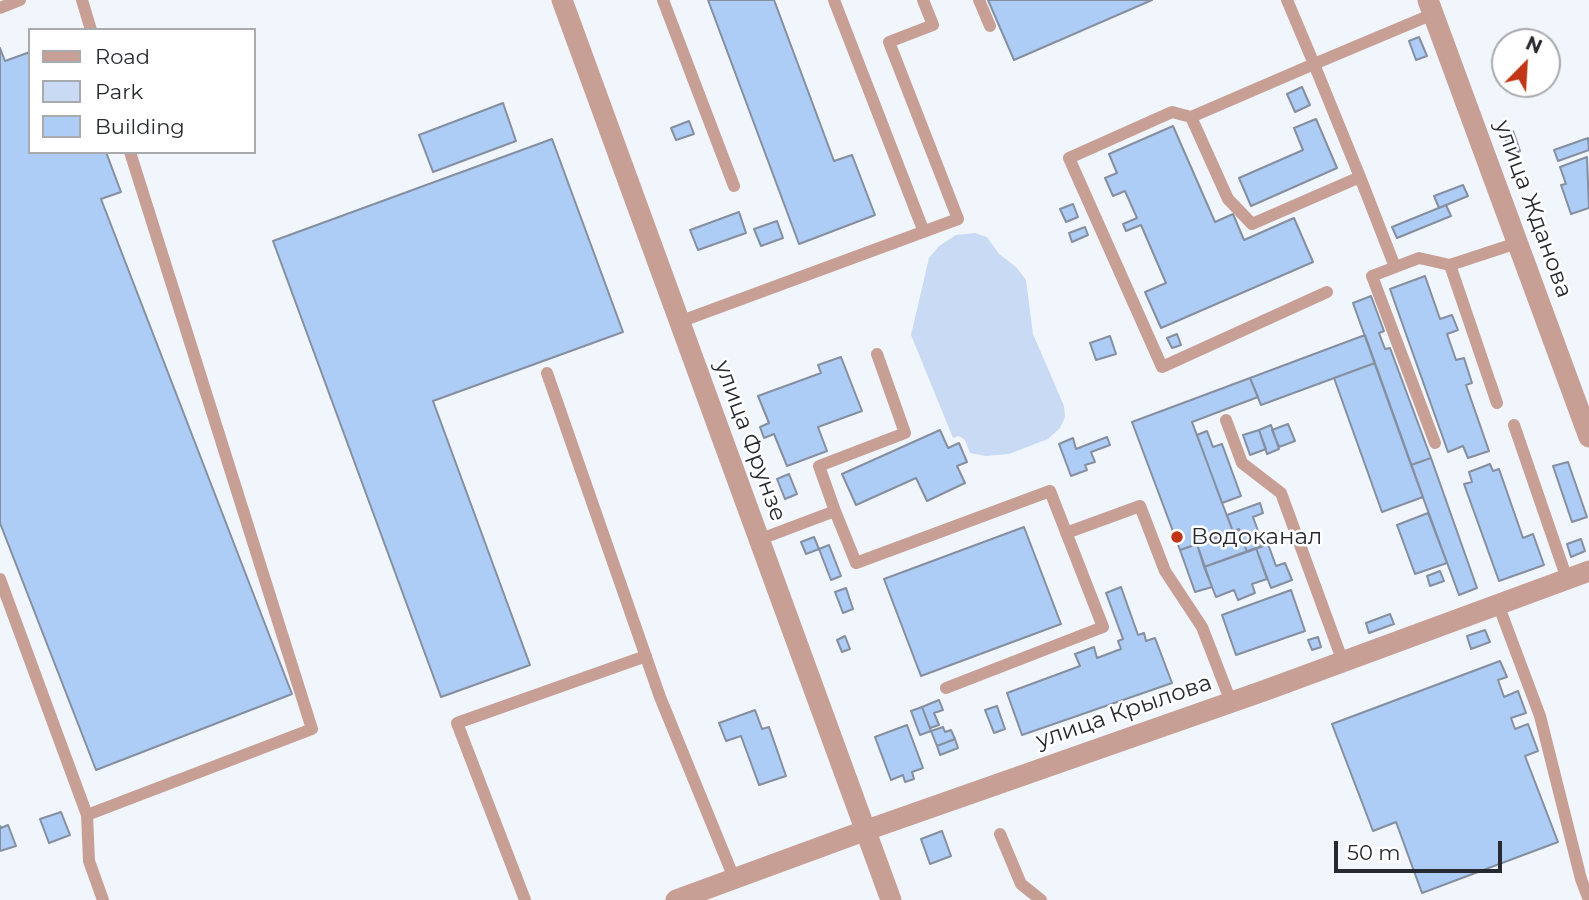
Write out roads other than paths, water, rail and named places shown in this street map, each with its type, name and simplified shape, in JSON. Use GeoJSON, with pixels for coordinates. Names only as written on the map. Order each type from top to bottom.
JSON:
{"type":"FeatureCollection","features":[{"type":"Feature","properties":{"kind":"street","name":"улица Фрунзе"},"geometry":{"type":"LineString","coordinates":[[562,0],[891,900]]}},
{"type":"Feature","properties":{"kind":"street","name":"улица Жданова"},"geometry":{"type":"LineString","coordinates":[[1430,7],[1589,437]]}},
{"type":"Feature","properties":{"kind":"street","name":"улица Крылова"},"geometry":{"type":"LineString","coordinates":[[676,900],[1343,662],[1589,571]]}},
{"type":"Feature","properties":{"kind":"lane"},"geometry":{"type":"LineString","coordinates":[[0,8],[20,0]]}},
{"type":"Feature","properties":{"kind":"lane"},"geometry":{"type":"LineString","coordinates":[[82,0],[90,28]]}},
{"type":"Feature","properties":{"kind":"lane"},"geometry":{"type":"LineString","coordinates":[[663,0],[734,186]]}},
{"type":"Feature","properties":{"kind":"lane"},"geometry":{"type":"LineString","coordinates":[[834,0],[923,232]]}},
{"type":"Feature","properties":{"kind":"lane"},"geometry":{"type":"LineString","coordinates":[[679,322],[958,219],[889,42],[933,24],[923,0]]}},
{"type":"Feature","properties":{"kind":"lane"},"geometry":{"type":"LineString","coordinates":[[979,0],[990,26]]}},
{"type":"Feature","properties":{"kind":"lane"},"geometry":{"type":"LineString","coordinates":[[1287,0],[1395,267]]}},
{"type":"Feature","properties":{"kind":"lane"},"geometry":{"type":"LineString","coordinates":[[1327,292],[1162,367],[1069,158],[1172,112],[1191,117],[1314,64],[1430,7]]}},
{"type":"Feature","properties":{"kind":"lane"},"geometry":{"type":"LineString","coordinates":[[1191,117],[1228,199],[1252,223],[1360,177]]}},
{"type":"Feature","properties":{"kind":"lane"},"geometry":{"type":"LineString","coordinates":[[87,814],[312,730],[131,154]]}},
{"type":"Feature","properties":{"kind":"lane"},"geometry":{"type":"LineString","coordinates":[[1435,443],[1372,276],[1419,258],[1450,265],[1517,243]]}},
{"type":"Feature","properties":{"kind":"lane"},"geometry":{"type":"LineString","coordinates":[[1450,265],[1497,403]]}},
{"type":"Feature","properties":{"kind":"lane"},"geometry":{"type":"LineString","coordinates":[[877,354],[905,433],[818,466],[856,563],[1051,491],[1103,627],[946,688]]}},
{"type":"Feature","properties":{"kind":"lane"},"geometry":{"type":"LineString","coordinates":[[547,373],[660,697],[734,878]]}},
{"type":"Feature","properties":{"kind":"lane"},"geometry":{"type":"LineString","coordinates":[[1226,420],[1242,463],[1281,493],[1343,662]]}},
{"type":"Feature","properties":{"kind":"lane"},"geometry":{"type":"LineString","coordinates":[[1514,425],[1567,579]]}},
{"type":"Feature","properties":{"kind":"lane"},"geometry":{"type":"LineString","coordinates":[[1066,533],[1140,506],[1165,571],[1202,627],[1231,702]]}},
{"type":"Feature","properties":{"kind":"lane"},"geometry":{"type":"LineString","coordinates":[[758,540],[835,511]]}},
{"type":"Feature","properties":{"kind":"lane"},"geometry":{"type":"LineString","coordinates":[[0,579],[87,814],[89,860],[103,900]]}},
{"type":"Feature","properties":{"kind":"lane"},"geometry":{"type":"LineString","coordinates":[[1498,604],[1540,716],[1581,879],[1589,900]]}},
{"type":"Feature","properties":{"kind":"lane"},"geometry":{"type":"LineString","coordinates":[[525,900],[457,723],[646,656]]}},
{"type":"Feature","properties":{"kind":"lane"},"geometry":{"type":"LineString","coordinates":[[1000,834],[1021,884],[1041,900]]}},
{"type":"Feature","properties":{"kind":"place","name":"Водоканал"},"geometry":{"type":"Point","coordinates":[1177,537]}}]}
